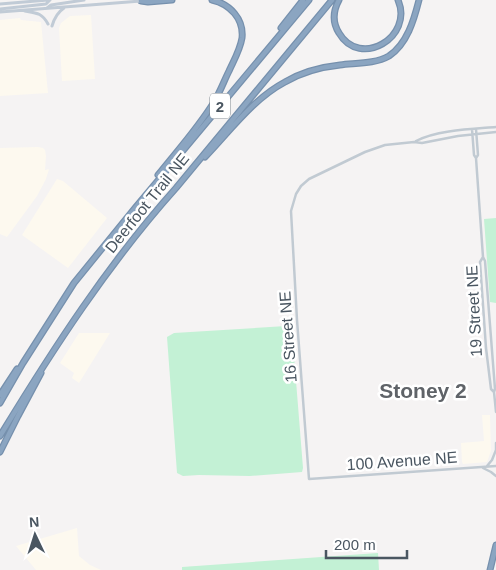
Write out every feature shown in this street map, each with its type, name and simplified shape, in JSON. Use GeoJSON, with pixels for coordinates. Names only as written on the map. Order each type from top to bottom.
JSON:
{"type":"FeatureCollection","features":[{"type":"Feature","properties":{"kind":"highway"},"geometry":{"type":"LineString","coordinates":[[142,1],[172,0]]}},
{"type":"Feature","properties":{"kind":"highway"},"geometry":{"type":"LineString","coordinates":[[135,208],[214,102],[240,46],[242,29],[238,18],[232,10],[218,1],[212,0]]}},
{"type":"Feature","properties":{"kind":"highway"},"geometry":{"type":"LineString","coordinates":[[262,56],[303,0]]}},
{"type":"Feature","properties":{"kind":"highway","name":"Deerfoot Trail NE"},"geometry":{"type":"LineString","coordinates":[[0,403],[74,282],[308,0]]}},
{"type":"Feature","properties":{"kind":"highway","name":"Deerfoot Trail NE"},"geometry":{"type":"LineString","coordinates":[[0,436],[40,371],[97,286],[151,216],[332,0]]}},
{"type":"Feature","properties":{"kind":"highway"},"geometry":{"type":"LineString","coordinates":[[339,0],[334,13],[336,29],[347,43],[365,49],[381,45],[397,30],[401,15],[398,0]]}},
{"type":"Feature","properties":{"kind":"highway"},"geometry":{"type":"LineString","coordinates":[[176,188],[256,102],[279,85],[302,74],[319,69],[375,61],[388,56],[396,50],[413,22],[418,0]]}},
{"type":"Feature","properties":{"kind":"highway"},"geometry":{"type":"LineString","coordinates":[[0,452],[48,359]]}},
{"type":"Feature","properties":{"kind":"highway"},"geometry":{"type":"LineString","coordinates":[[0,394],[17,369],[24,363]]}},
{"type":"Feature","properties":{"kind":"highway"},"geometry":{"type":"LineString","coordinates":[[490,570],[496,545]]}},
{"type":"Feature","properties":{"kind":"main road"},"geometry":{"type":"LineString","coordinates":[[51,6],[84,0]]}},
{"type":"Feature","properties":{"kind":"main road"},"geometry":{"type":"LineString","coordinates":[[0,4],[36,1],[48,2],[51,6],[64,7],[147,0]]}},
{"type":"Feature","properties":{"kind":"main road"},"geometry":{"type":"LineString","coordinates":[[20,10],[48,2]]}},
{"type":"Feature","properties":{"kind":"main road"},"geometry":{"type":"LineString","coordinates":[[0,11],[48,2]]}},
{"type":"Feature","properties":{"kind":"main road"},"geometry":{"type":"LineString","coordinates":[[52,26],[60,10],[64,7]]}},
{"type":"Feature","properties":{"kind":"main road"},"geometry":{"type":"LineString","coordinates":[[0,11],[20,10],[37,13],[48,24]]}},
{"type":"Feature","properties":{"kind":"street"},"geometry":{"type":"LineString","coordinates":[[414,142],[442,133],[496,127]]}},
{"type":"Feature","properties":{"kind":"street","name":"19 Street NE"},"geometry":{"type":"LineString","coordinates":[[472,129],[474,155],[476,158],[483,257],[486,261],[496,412]]}},
{"type":"Feature","properties":{"kind":"street","name":"19 Street NE"},"geometry":{"type":"LineString","coordinates":[[476,129],[478,155],[476,158]]}},
{"type":"Feature","properties":{"kind":"street"},"geometry":{"type":"LineString","coordinates":[[414,142],[422,143],[472,134],[496,132]]}},
{"type":"Feature","properties":{"kind":"street","name":"16 Street NE"},"geometry":{"type":"LineString","coordinates":[[308,479],[291,220],[291,211],[296,194],[309,179],[365,152],[385,145],[414,142]]}},
{"type":"Feature","properties":{"kind":"street","name":"19 Street NE"},"geometry":{"type":"LineString","coordinates":[[483,257],[480,262],[484,323],[491,389],[494,392]]}},
{"type":"Feature","properties":{"kind":"street"},"geometry":{"type":"LineString","coordinates":[[487,466],[496,450],[496,443]]}},
{"type":"Feature","properties":{"kind":"street","name":"100 Avenue NE"},"geometry":{"type":"LineString","coordinates":[[308,479],[496,466]]}},
{"type":"Feature","properties":{"kind":"street"},"geometry":{"type":"LineString","coordinates":[[481,467],[496,476]]}},
{"type":"Feature","properties":{"kind":"shaded area"},"geometry":{"type":"Polygon","coordinates":[[[91,15],[95,79],[62,81],[59,28],[61,23],[70,16],[91,15]]]}},
{"type":"Feature","properties":{"kind":"shaded area"},"geometry":{"type":"Polygon","coordinates":[[[20,18],[21,20],[41,22],[48,93],[0,96],[0,20],[20,18]]]}},
{"type":"Feature","properties":{"kind":"shaded area"},"geometry":{"type":"Polygon","coordinates":[[[38,147],[45,150],[45,170],[49,169],[46,179],[37,196],[7,237],[0,234],[0,148],[38,147]]]}},
{"type":"Feature","properties":{"kind":"shaded area"},"geometry":{"type":"Polygon","coordinates":[[[57,179],[63,181],[107,218],[68,268],[22,235],[57,179]]]}},
{"type":"Feature","properties":{"kind":"shaded area"},"geometry":{"type":"Polygon","coordinates":[[[79,333],[110,333],[79,383],[72,378],[74,373],[60,363],[79,333]]]}},
{"type":"Feature","properties":{"kind":"shaded area"},"geometry":{"type":"Polygon","coordinates":[[[482,415],[490,415],[491,451],[487,462],[463,464],[461,443],[484,441],[482,415]]]}},
{"type":"Feature","properties":{"kind":"shaded area"},"geometry":{"type":"Polygon","coordinates":[[[77,528],[79,556],[90,565],[101,570],[36,570],[16,546],[77,528]]]}},
{"type":"Feature","properties":{"kind":"green space"},"geometry":{"type":"Polygon","coordinates":[[[496,218],[496,303],[490,302],[484,219],[496,218]]]}},
{"type":"Feature","properties":{"kind":"green space"},"geometry":{"type":"Polygon","coordinates":[[[286,326],[292,331],[302,472],[250,476],[183,476],[177,473],[167,337],[174,333],[286,326]]]}},
{"type":"Feature","properties":{"kind":"green space"},"geometry":{"type":"Polygon","coordinates":[[[378,553],[379,570],[182,570],[182,567],[378,553]]]}},
{"type":"Feature","properties":{"kind":"district","name":"Stoney 2"},"geometry":{"type":"Point","coordinates":[423,390]}}]}
